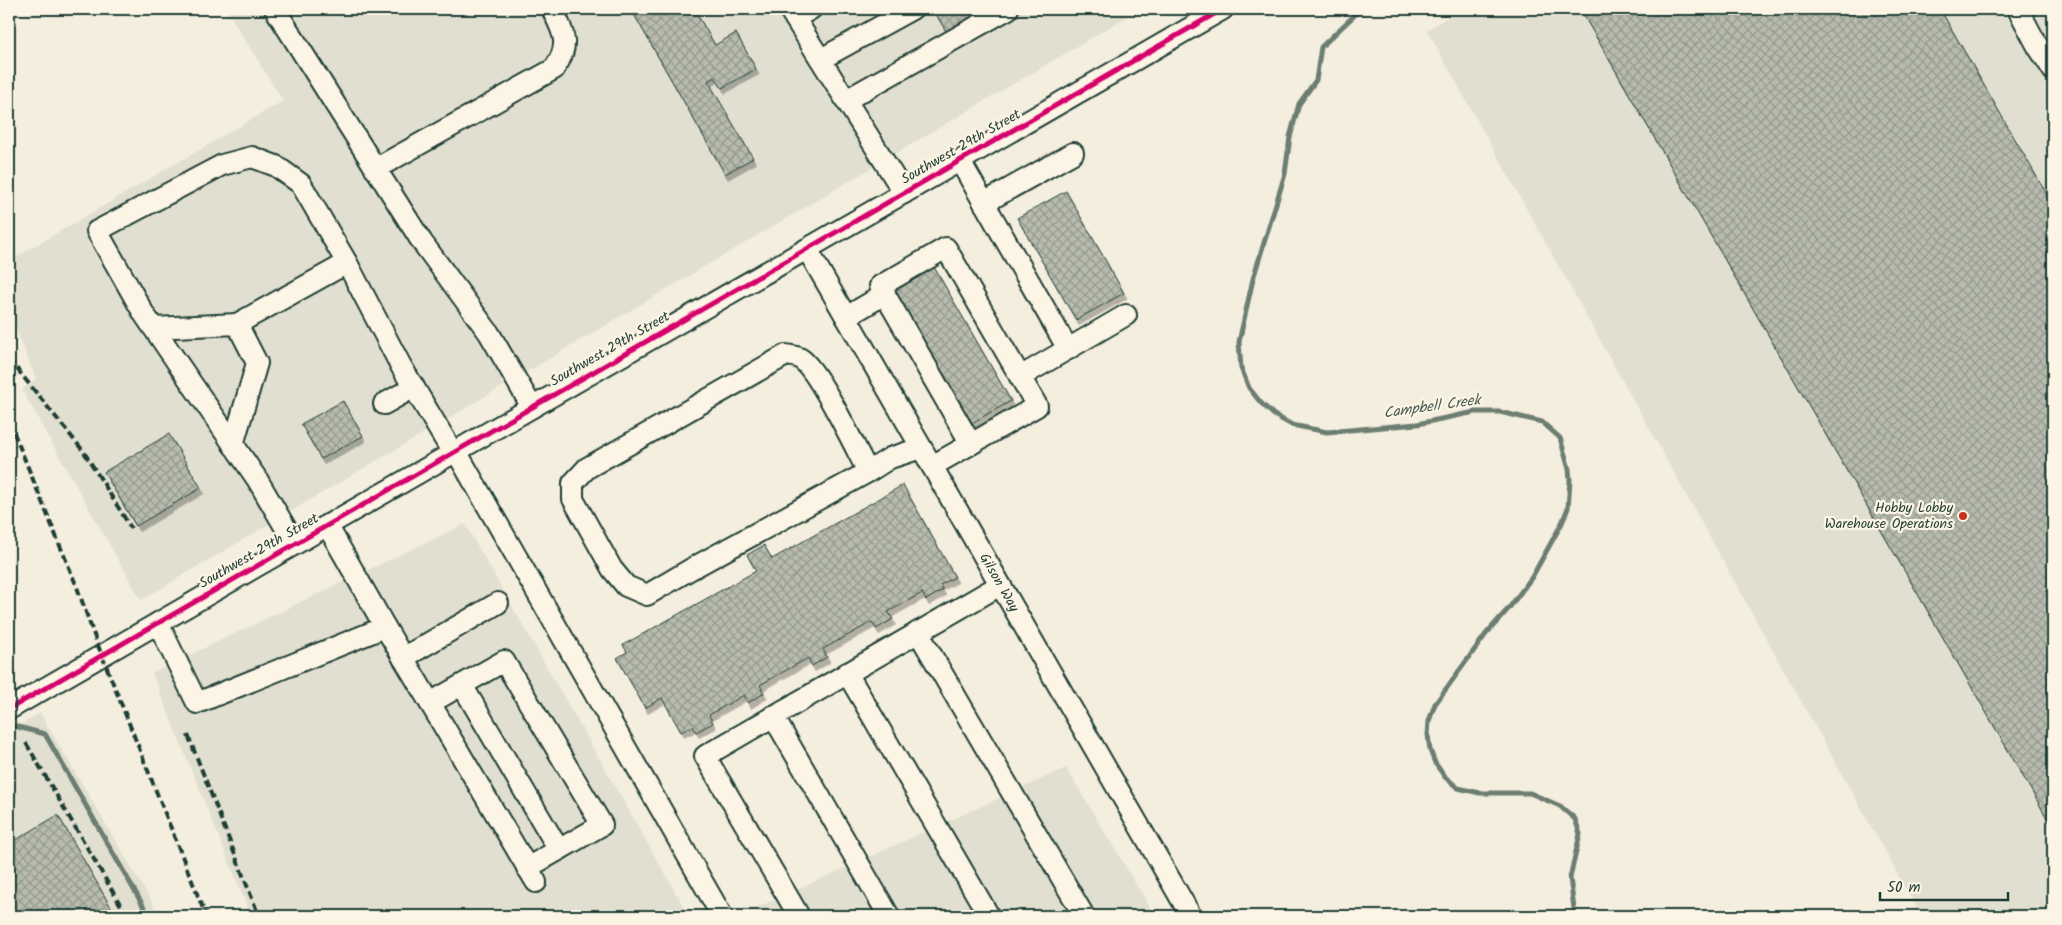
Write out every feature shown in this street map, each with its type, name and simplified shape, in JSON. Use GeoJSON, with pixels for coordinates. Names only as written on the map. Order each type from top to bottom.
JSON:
{"type":"FeatureCollection","features":[{"type":"Feature","properties":{"kind":"street"},"geometry":{"type":"LineString","coordinates":[[275,9],[422,242],[489,333],[532,407]]}},
{"type":"Feature","properties":{"kind":"street"},"geometry":{"type":"LineString","coordinates":[[375,169],[554,69],[564,52],[565,41],[563,30],[552,9]]}},
{"type":"Feature","properties":{"kind":"street"},"geometry":{"type":"LineString","coordinates":[[821,59],[912,9]]}},
{"type":"Feature","properties":{"kind":"street"},"geometry":{"type":"LineString","coordinates":[[846,100],[1008,9]]}},
{"type":"Feature","properties":{"kind":"street","name":"Southwest 29th Street"},"geometry":{"type":"LineString","coordinates":[[9,709],[1223,9]]}},
{"type":"Feature","properties":{"kind":"street"},"geometry":{"type":"LineString","coordinates":[[2018,9],[2037,46],[2053,70]]}},
{"type":"Feature","properties":{"kind":"street"},"geometry":{"type":"LineString","coordinates":[[799,12],[821,59],[904,193]]}},
{"type":"Feature","properties":{"kind":"street"},"geometry":{"type":"LineString","coordinates":[[984,203],[1073,153]]}},
{"type":"Feature","properties":{"kind":"street"},"geometry":{"type":"LineString","coordinates":[[295,544],[234,445],[154,328],[97,232],[222,166],[252,157],[276,166],[302,184],[414,387],[454,452],[722,916]]}},
{"type":"Feature","properties":{"kind":"street"},"geometry":{"type":"LineString","coordinates":[[960,161],[1068,349]]}},
{"type":"Feature","properties":{"kind":"street"},"geometry":{"type":"LineString","coordinates":[[932,466],[971,444],[1037,406],[946,248],[880,286],[971,444]]}},
{"type":"Feature","properties":{"kind":"street","name":"Gilson Way"},"geometry":{"type":"LineString","coordinates":[[807,249],[1191,916]]}},
{"type":"Feature","properties":{"kind":"street"},"geometry":{"type":"LineString","coordinates":[[154,328],[237,324],[347,263]]}},
{"type":"Feature","properties":{"kind":"street"},"geometry":{"type":"LineString","coordinates":[[846,317],[885,294]]}},
{"type":"Feature","properties":{"kind":"street"},"geometry":{"type":"LineString","coordinates":[[1020,377],[1126,315]]}},
{"type":"Feature","properties":{"kind":"street"},"geometry":{"type":"LineString","coordinates":[[234,445],[257,363],[237,324]]}},
{"type":"Feature","properties":{"kind":"street"},"geometry":{"type":"LineString","coordinates":[[868,472],[818,381],[806,363],[799,357],[786,356],[586,468],[573,484],[573,499],[612,569],[626,586],[647,596],[691,569],[868,472],[890,458],[921,448]]}},
{"type":"Feature","properties":{"kind":"street"},"geometry":{"type":"LineString","coordinates":[[384,404],[414,387]]}},
{"type":"Feature","properties":{"kind":"street"},"geometry":{"type":"LineString","coordinates":[[328,524],[403,658],[430,704],[532,875],[559,850],[602,825],[504,661],[430,704]]}},
{"type":"Feature","properties":{"kind":"street"},"geometry":{"type":"LineString","coordinates":[[799,916],[705,756],[1000,585]]}},
{"type":"Feature","properties":{"kind":"street"},"geometry":{"type":"LineString","coordinates":[[403,658],[498,603]]}},
{"type":"Feature","properties":{"kind":"street"},"geometry":{"type":"LineString","coordinates":[[158,623],[198,703],[385,627]]}},
{"type":"Feature","properties":{"kind":"street"},"geometry":{"type":"LineString","coordinates":[[918,632],[1084,916]]}},
{"type":"Feature","properties":{"kind":"street"},"geometry":{"type":"LineString","coordinates":[[847,673],[989,916]]}},
{"type":"Feature","properties":{"kind":"street"},"geometry":{"type":"LineString","coordinates":[[462,685],[559,850]]}},
{"type":"Feature","properties":{"kind":"street"},"geometry":{"type":"LineString","coordinates":[[773,716],[890,916]]}},
{"type":"Feature","properties":{"kind":"shaded area"},"geometry":{"type":"Polygon","coordinates":[[[226,9],[1140,9],[141,600],[22,390],[36,379],[9,311],[9,261],[283,101],[226,9]]]}},
{"type":"Feature","properties":{"kind":"shaded area"},"geometry":{"type":"Polygon","coordinates":[[[1461,9],[2053,9],[2053,916],[1921,916],[1427,30],[1461,9]]]}},
{"type":"Feature","properties":{"kind":"shaded area"},"geometry":{"type":"Polygon","coordinates":[[[465,524],[689,916],[251,916],[152,673],[465,524]]]}},
{"type":"Feature","properties":{"kind":"shaded area"},"geometry":{"type":"Polygon","coordinates":[[[40,713],[160,916],[9,916],[9,732],[40,713]]]}},
{"type":"Feature","properties":{"kind":"shaded area"},"geometry":{"type":"Polygon","coordinates":[[[1066,768],[1155,916],[739,916],[1066,768]]]}},
{"type":"Feature","properties":{"kind":"building"},"geometry":{"type":"Polygon","coordinates":[[[631,9],[694,9],[715,45],[736,33],[756,69],[722,88],[715,77],[708,81],[753,158],[725,174],[631,9]]]}},
{"type":"Feature","properties":{"kind":"building"},"geometry":{"type":"Polygon","coordinates":[[[933,9],[985,9],[946,31],[933,9]]]}},
{"type":"Feature","properties":{"kind":"building","name":"Hobby Lobby Warehouse Operations"},"geometry":{"type":"Polygon","coordinates":[[[1580,9],[1940,9],[2053,205],[2053,828],[1580,9]]]}},
{"type":"Feature","properties":{"kind":"building"},"geometry":{"type":"Polygon","coordinates":[[[1066,191],[1124,293],[1076,320],[1017,218],[1066,191]]]}},
{"type":"Feature","properties":{"kind":"building"},"geometry":{"type":"Polygon","coordinates":[[[934,267],[1011,401],[970,424],[893,290],[934,267]]]}},
{"type":"Feature","properties":{"kind":"building"},"geometry":{"type":"Polygon","coordinates":[[[343,401],[363,436],[321,459],[301,424],[343,401]]]}},
{"type":"Feature","properties":{"kind":"building"},"geometry":{"type":"Polygon","coordinates":[[[169,434],[201,488],[136,526],[104,472],[169,434]]]}},
{"type":"Feature","properties":{"kind":"building"},"geometry":{"type":"Polygon","coordinates":[[[903,485],[955,577],[940,585],[943,590],[926,600],[922,593],[888,612],[893,619],[876,629],[872,622],[823,649],[827,657],[812,666],[808,658],[760,685],[764,693],[748,703],[744,695],[709,715],[713,723],[696,732],[693,726],[681,732],[662,698],[645,708],[617,658],[627,652],[623,645],[756,571],[747,555],[764,545],[772,559],[903,485]]]}},
{"type":"Feature","properties":{"kind":"building"},"geometry":{"type":"Polygon","coordinates":[[[58,815],[116,916],[9,916],[9,844],[58,815]]]}},
{"type":"Feature","properties":{"kind":"waterway","name":"Campbell Creek"},"geometry":{"type":"LineString","coordinates":[[1361,9],[1321,47],[1316,80],[1299,104],[1290,137],[1285,174],[1253,279],[1239,342],[1241,368],[1249,388],[1261,403],[1274,415],[1292,425],[1327,432],[1417,424],[1475,412],[1500,412],[1542,422],[1560,438],[1569,469],[1570,480],[1568,508],[1562,523],[1532,577],[1509,608],[1486,634],[1435,704],[1429,721],[1428,735],[1430,750],[1435,763],[1445,777],[1458,788],[1480,793],[1530,793],[1560,806],[1575,819],[1580,834],[1570,878],[1575,916]]}},
{"type":"Feature","properties":{"kind":"waterway"},"geometry":{"type":"LineString","coordinates":[[14,726],[45,734],[149,916]]}},
{"type":"Feature","properties":{"kind":"railway"},"geometry":{"type":"LineString","coordinates":[[9,359],[84,452],[131,528]]}},
{"type":"Feature","properties":{"kind":"railway"},"geometry":{"type":"LineString","coordinates":[[9,421],[77,587],[95,638],[206,916]]}},
{"type":"Feature","properties":{"kind":"railway"},"geometry":{"type":"LineString","coordinates":[[188,735],[259,916]]}},
{"type":"Feature","properties":{"kind":"railway"},"geometry":{"type":"LineString","coordinates":[[26,743],[127,916]]}},
{"type":"Feature","properties":{"kind":"cycle path"},"geometry":{"type":"LineString","coordinates":[[9,709],[1223,9]]}},
{"type":"Feature","properties":{"kind":"place","name":"Hobby Lobby Warehouse Operations"},"geometry":{"type":"Point","coordinates":[1963,516]}}]}
